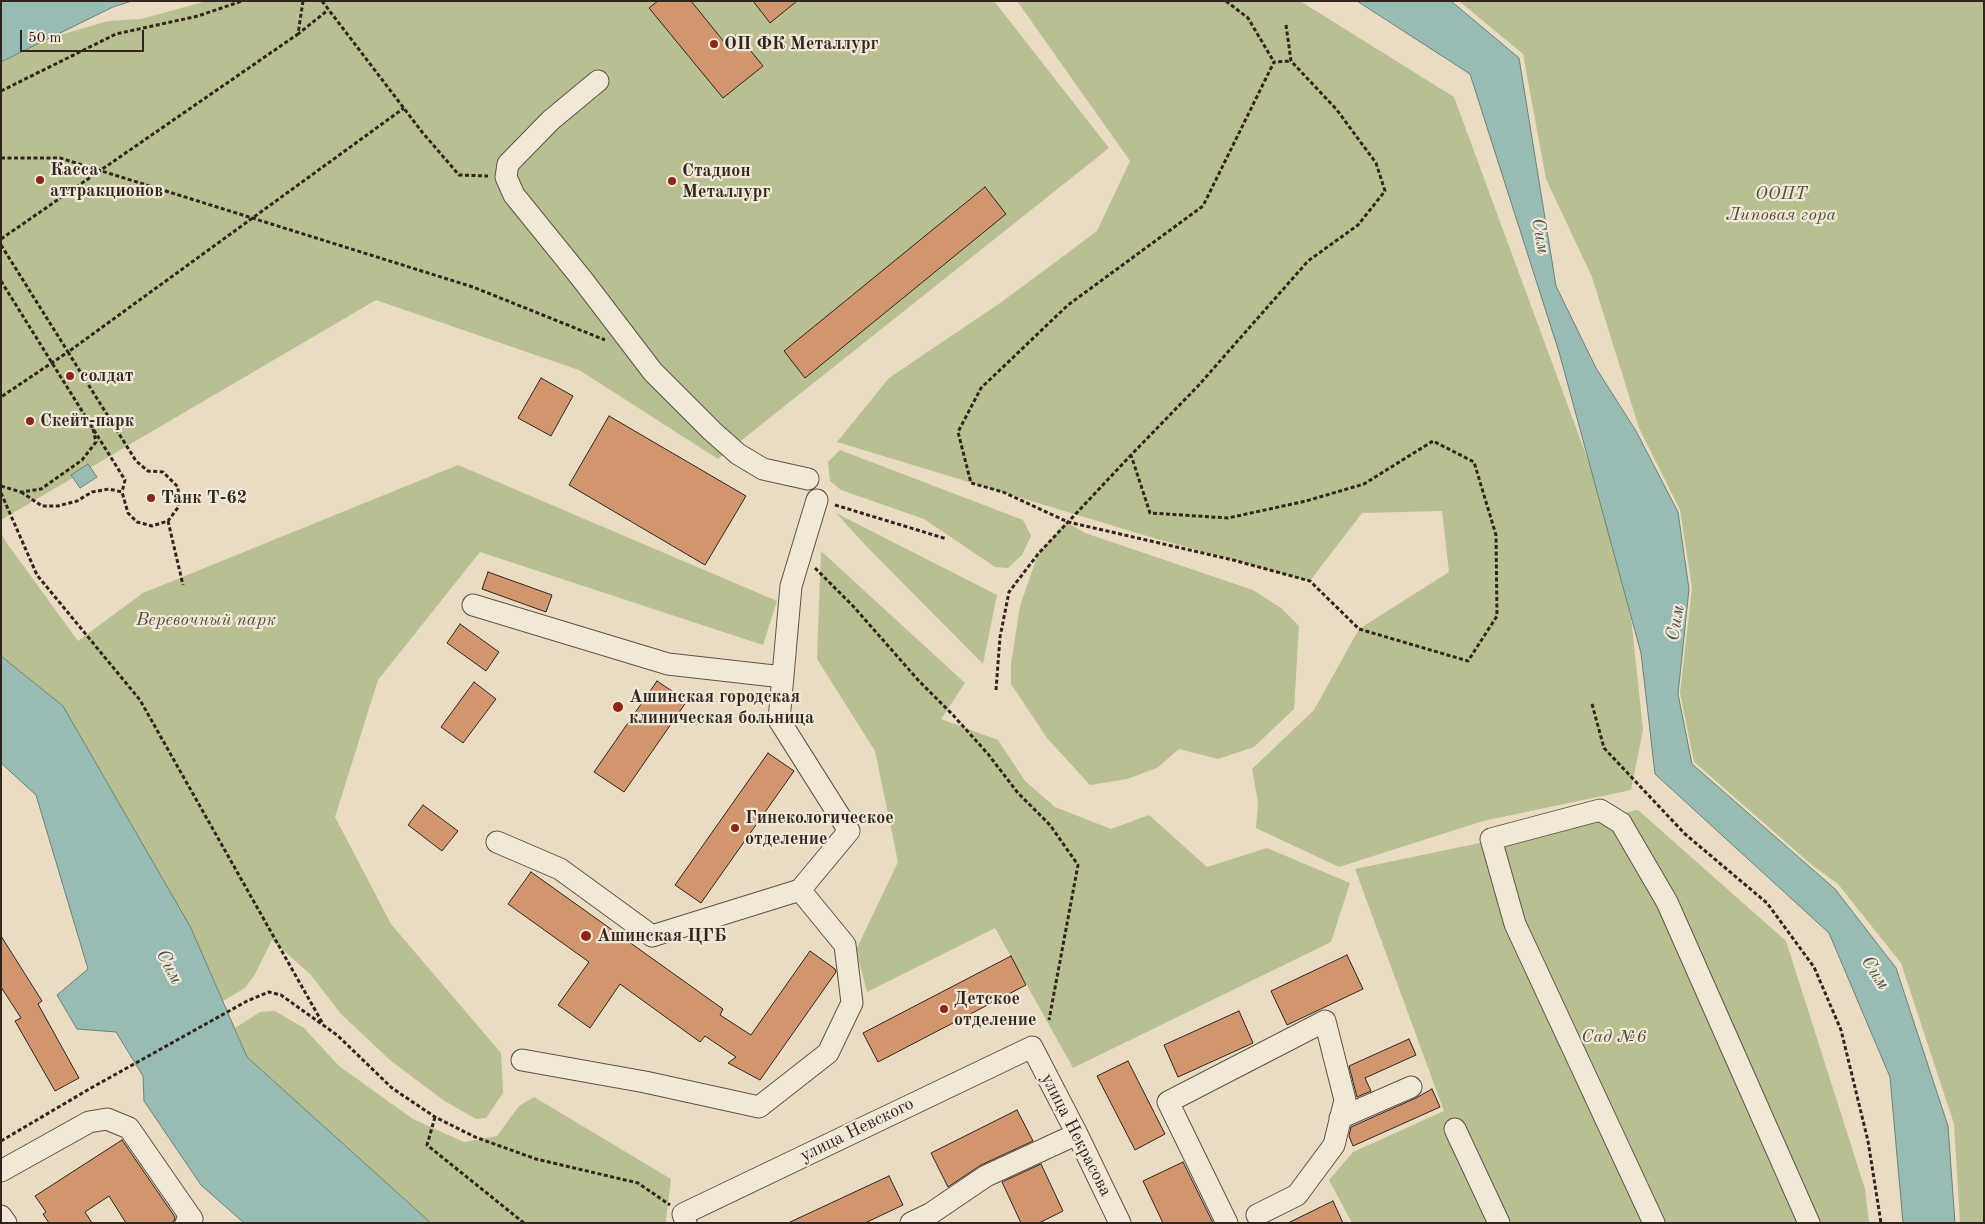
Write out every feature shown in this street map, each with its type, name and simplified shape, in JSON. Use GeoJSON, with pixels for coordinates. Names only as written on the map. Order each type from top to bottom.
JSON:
{"type":"FeatureCollection","features":[{"type":"Feature","properties":{"kind":"street"},"geometry":{"type":"LineString","coordinates":[[598,81],[551,120],[508,164],[506,177],[514,195],[582,279],[653,372],[712,432],[738,454],[763,469],[808,479]]}},
{"type":"Feature","properties":{"kind":"street"},"geometry":{"type":"LineString","coordinates":[[497,842],[560,869],[652,936],[800,890],[849,831],[779,720],[791,586],[818,500]]}},
{"type":"Feature","properties":{"kind":"street"},"geometry":{"type":"LineString","coordinates":[[473,605],[668,664],[783,677]]}},
{"type":"Feature","properties":{"kind":"street"},"geometry":{"type":"LineString","coordinates":[[1654,1223],[1514,924],[1491,840],[1600,810],[1621,823],[1667,902],[1809,1223]]}},
{"type":"Feature","properties":{"kind":"street"},"geometry":{"type":"LineString","coordinates":[[522,1060],[645,1082],[759,1107],[828,1053],[852,1003],[845,945],[800,890]]}},
{"type":"Feature","properties":{"kind":"street"},"geometry":{"type":"LineString","coordinates":[[1227,1223],[1168,1102],[1325,1021],[1345,1100],[1334,1145],[1297,1195],[1257,1215]]}},
{"type":"Feature","properties":{"kind":"street","name":"улица Некрасова"},"geometry":{"type":"LineString","coordinates":[[1032,1047],[1120,1223]]}},
{"type":"Feature","properties":{"kind":"street","name":"улица Невского"},"geometry":{"type":"LineString","coordinates":[[684,1218],[1032,1047]]}},
{"type":"Feature","properties":{"kind":"street"},"geometry":{"type":"LineString","coordinates":[[1340,1118],[1410,1087]]}},
{"type":"Feature","properties":{"kind":"street"},"geometry":{"type":"LineString","coordinates":[[3,1166],[89,1122],[107,1119],[129,1128],[192,1219],[186,1223]]}},
{"type":"Feature","properties":{"kind":"street"},"geometry":{"type":"LineString","coordinates":[[1455,1129],[1499,1223]]}},
{"type":"Feature","properties":{"kind":"street"},"geometry":{"type":"LineString","coordinates":[[911,1223],[930,1214],[986,1176],[1077,1134]]}},
{"type":"Feature","properties":{"kind":"street"},"geometry":{"type":"LineString","coordinates":[[1,1216],[6,1223]]}},
{"type":"Feature","properties":{"kind":"path"},"geometry":{"type":"LineString","coordinates":[[1,91],[116,34],[198,16],[242,1]]}},
{"type":"Feature","properties":{"kind":"path"},"geometry":{"type":"LineString","coordinates":[[298,34],[303,1]]}},
{"type":"Feature","properties":{"kind":"path"},"geometry":{"type":"LineString","coordinates":[[322,1],[404,108],[459,175],[506,177]]}},
{"type":"Feature","properties":{"kind":"path"},"geometry":{"type":"LineString","coordinates":[[1226,1],[1248,18],[1274,62]]}},
{"type":"Feature","properties":{"kind":"path"},"geometry":{"type":"LineString","coordinates":[[1,239],[298,34],[328,10]]}},
{"type":"Feature","properties":{"kind":"path"},"geometry":{"type":"LineString","coordinates":[[996,690],[1000,637],[1009,592],[1038,554],[1198,386],[1308,261],[1358,224],[1385,190],[1376,163],[1337,110],[1291,62],[1286,25]]}},
{"type":"Feature","properties":{"kind":"path"},"geometry":{"type":"LineString","coordinates":[[1274,62],[1291,62]]}},
{"type":"Feature","properties":{"kind":"path"},"geometry":{"type":"LineString","coordinates":[[1131,455],[1150,513],[1228,518],[1306,501],[1364,484],[1433,441],[1474,462],[1496,535],[1497,616],[1468,661],[1359,629],[1310,581],[1233,560],[1068,522],[1003,492],[971,482],[958,432],[981,388],[1068,305],[1203,206],[1274,62]]}},
{"type":"Feature","properties":{"kind":"path"},"geometry":{"type":"LineString","coordinates":[[1,396],[68,352],[404,108]]}},
{"type":"Feature","properties":{"kind":"path"},"geometry":{"type":"LineString","coordinates":[[1,158],[60,158],[474,287],[609,342]]}},
{"type":"Feature","properties":{"kind":"path"},"geometry":{"type":"LineString","coordinates":[[1,245],[136,461],[148,471],[163,472],[178,487],[180,506],[168,521],[152,526],[137,522],[128,513],[122,492],[125,480],[1,281]]}},
{"type":"Feature","properties":{"kind":"path"},"geometry":{"type":"LineString","coordinates":[[21,492],[41,489],[82,460],[96,442],[92,426]]}},
{"type":"Feature","properties":{"kind":"path"},"geometry":{"type":"LineString","coordinates":[[1,486],[21,492],[42,506],[58,506],[77,501],[92,492],[109,489],[122,492]]}},
{"type":"Feature","properties":{"kind":"path"},"geometry":{"type":"LineString","coordinates":[[1,493],[37,575],[140,700],[324,1026]]}},
{"type":"Feature","properties":{"kind":"path"},"geometry":{"type":"LineString","coordinates":[[818,500],[948,539]]}},
{"type":"Feature","properties":{"kind":"path"},"geometry":{"type":"LineString","coordinates":[[168,521],[183,584]]}},
{"type":"Feature","properties":{"kind":"path"},"geometry":{"type":"LineString","coordinates":[[801,554],[853,606],[918,681],[982,748],[1018,793],[1050,825],[1078,865],[1049,1020]]}},
{"type":"Feature","properties":{"kind":"path"},"geometry":{"type":"LineString","coordinates":[[1592,704],[1604,748],[1686,834],[1767,903],[1814,967],[1841,1030],[1868,1141],[1881,1223]]}},
{"type":"Feature","properties":{"kind":"path"},"geometry":{"type":"LineString","coordinates":[[1,1141],[90,1088],[247,1001],[269,992],[277,993],[324,1026],[392,1088],[435,1117],[475,1137],[536,1159],[638,1183],[684,1218]]}},
{"type":"Feature","properties":{"kind":"path"},"geometry":{"type":"LineString","coordinates":[[435,1117],[427,1145],[524,1223]]}},
{"type":"Feature","properties":{"kind":"green space"},"geometry":{"type":"Polygon","coordinates":[[[207,1],[994,1],[1109,148],[718,459],[579,370],[376,300],[1,520],[1,62],[57,36],[108,21],[141,19],[207,1]]]}},
{"type":"Feature","properties":{"kind":"green space"},"geometry":{"type":"Polygon","coordinates":[[[1017,1],[1300,1],[1454,97],[1616,536],[1632,626],[1643,730],[1631,790],[1483,821],[1339,867],[1256,828],[1258,802],[1252,769],[1314,710],[1359,629],[1449,572],[1442,511],[1362,513],[1310,581],[1150,537],[837,442],[889,378],[1003,301],[1097,231],[1130,161],[1017,1]]]}},
{"type":"Feature","properties":{"kind":"green space","name":"ООПТ Липовая гора"},"geometry":{"type":"Polygon","coordinates":[[[1459,1],[1984,1],[1984,1223],[1960,1223],[1954,1124],[1901,963],[1838,884],[1812,865],[1694,762],[1680,693],[1692,588],[1680,510],[1639,428],[1592,277],[1546,179],[1523,54],[1459,1]]]}},
{"type":"Feature","properties":{"kind":"green space"},"geometry":{"type":"Polygon","coordinates":[[[840,450],[1023,520],[1031,536],[1022,555],[1008,568],[995,567],[924,519],[841,490],[830,481],[828,462],[840,450]]]}},
{"type":"Feature","properties":{"kind":"green space","name":"Веревочный парк"},"geometry":{"type":"Polygon","coordinates":[[[458,465],[777,601],[763,645],[480,552],[378,680],[335,817],[391,924],[501,1053],[503,1093],[486,1118],[476,1119],[443,1100],[391,1061],[341,1014],[311,975],[272,940],[254,976],[245,988],[223,1001],[191,928],[63,706],[1,656],[1,533],[78,641],[143,593],[458,465]]]}},
{"type":"Feature","properties":{"kind":"green space"},"geometry":{"type":"Polygon","coordinates":[[[836,513],[997,595],[983,664],[869,549],[836,513]]]}},
{"type":"Feature","properties":{"kind":"green space"},"geometry":{"type":"Polygon","coordinates":[[[1066,522],[1085,533],[1253,590],[1281,608],[1299,626],[1294,709],[1254,747],[1218,759],[1179,749],[1157,768],[1127,779],[1090,785],[1047,738],[1011,684],[1011,664],[1020,606],[1038,554],[1066,522]]]}},
{"type":"Feature","properties":{"kind":"green space"},"geometry":{"type":"Polygon","coordinates":[[[821,551],[965,683],[941,719],[998,740],[1025,781],[1055,807],[1111,829],[1149,815],[1207,867],[1267,848],[1350,883],[1331,942],[1073,1068],[995,928],[867,992],[856,950],[898,862],[875,751],[817,659],[821,551]]]}},
{"type":"Feature","properties":{"kind":"green space","name":"Сад №6"},"geometry":{"type":"Polygon","coordinates":[[[1638,810],[1786,941],[1865,1189],[1869,1223],[1352,1223],[1329,1180],[1353,1152],[1444,1111],[1355,869],[1638,810]]]}},
{"type":"Feature","properties":{"kind":"green space"},"geometry":{"type":"Polygon","coordinates":[[[275,1011],[304,1028],[339,1066],[413,1119],[464,1142],[497,1136],[519,1106],[534,1097],[671,1179],[667,1223],[431,1223],[247,1057],[235,1028],[260,1012],[275,1011]]]}},
{"type":"Feature","properties":{"kind":"water"},"geometry":{"type":"Polygon","coordinates":[[[1,1],[132,1],[113,7],[1,62],[1,1]]]}},
{"type":"Feature","properties":{"kind":"water","name":"Сим"},"geometry":{"type":"Polygon","coordinates":[[[1357,1],[1451,1],[1519,58],[1556,286],[1596,368],[1636,431],[1678,512],[1689,589],[1678,694],[1692,764],[1835,889],[1896,968],[1948,1126],[1955,1223],[1903,1223],[1890,1077],[1829,933],[1655,774],[1641,653],[1559,352],[1470,74],[1357,1]]]}},
{"type":"Feature","properties":{"kind":"water"},"geometry":{"type":"Polygon","coordinates":[[[88,464],[97,477],[80,488],[71,475],[88,464]]]}},
{"type":"Feature","properties":{"kind":"water","name":"Сим"},"geometry":{"type":"Polygon","coordinates":[[[1,656],[63,706],[191,928],[247,1057],[431,1223],[244,1223],[201,1185],[144,1101],[143,1076],[116,1032],[77,1029],[57,995],[88,969],[36,795],[1,763],[1,656]]]}},
{"type":"Feature","properties":{"kind":"building"},"geometry":{"type":"Polygon","coordinates":[[[658,1],[691,1],[725,43],[737,34],[763,66],[723,98],[649,8],[658,1]]]}},
{"type":"Feature","properties":{"kind":"building"},"geometry":{"type":"Polygon","coordinates":[[[753,1],[797,1],[770,23],[753,1]]]}},
{"type":"Feature","properties":{"kind":"building"},"geometry":{"type":"Polygon","coordinates":[[[985,187],[1006,214],[805,378],[784,351],[985,187]]]}},
{"type":"Feature","properties":{"kind":"building"},"geometry":{"type":"Polygon","coordinates":[[[541,378],[573,396],[551,436],[518,418],[541,378]]]}},
{"type":"Feature","properties":{"kind":"building"},"geometry":{"type":"Polygon","coordinates":[[[609,416],[746,496],[705,565],[569,485],[609,416]]]}},
{"type":"Feature","properties":{"kind":"building"},"geometry":{"type":"Polygon","coordinates":[[[488,572],[552,595],[546,612],[482,589],[488,572]]]}},
{"type":"Feature","properties":{"kind":"building"},"geometry":{"type":"Polygon","coordinates":[[[460,624],[499,652],[486,671],[447,643],[460,624]]]}},
{"type":"Feature","properties":{"kind":"building"},"geometry":{"type":"Polygon","coordinates":[[[657,681],[687,701],[624,792],[594,772],[657,681]]]}},
{"type":"Feature","properties":{"kind":"building"},"geometry":{"type":"Polygon","coordinates":[[[474,682],[496,699],[463,743],[441,727],[474,682]]]}},
{"type":"Feature","properties":{"kind":"building","name":"Гинекологическое отделение"},"geometry":{"type":"Polygon","coordinates":[[[768,753],[794,771],[701,903],[675,885],[768,753]]]}},
{"type":"Feature","properties":{"kind":"building"},"geometry":{"type":"Polygon","coordinates":[[[423,805],[458,831],[442,851],[408,825],[423,805]]]}},
{"type":"Feature","properties":{"kind":"building","name":"Ашинская ЦГБ"},"geometry":{"type":"Polygon","coordinates":[[[531,872],[723,1009],[720,1015],[751,1035],[810,951],[835,969],[836,972],[760,1080],[728,1063],[736,1057],[705,1036],[700,1042],[620,984],[590,1028],[558,1005],[589,962],[508,904],[531,872]]]}},
{"type":"Feature","properties":{"kind":"building"},"geometry":{"type":"Polygon","coordinates":[[[1,936],[42,1001],[38,1004],[79,1078],[55,1091],[15,1021],[21,1018],[1,987],[1,936]]]}},
{"type":"Feature","properties":{"kind":"building"},"geometry":{"type":"Polygon","coordinates":[[[1347,955],[1363,989],[1287,1025],[1271,991],[1347,955]]]}},
{"type":"Feature","properties":{"kind":"building","name":"Детское отделение"},"geometry":{"type":"Polygon","coordinates":[[[1011,956],[1026,985],[878,1062],[863,1033],[1011,956]]]}},
{"type":"Feature","properties":{"kind":"building"},"geometry":{"type":"Polygon","coordinates":[[[1239,1011],[1253,1043],[1178,1077],[1164,1045],[1239,1011]]]}},
{"type":"Feature","properties":{"kind":"building"},"geometry":{"type":"Polygon","coordinates":[[[1409,1039],[1416,1055],[1365,1078],[1371,1091],[1357,1097],[1349,1066],[1409,1039]]]}},
{"type":"Feature","properties":{"kind":"building"},"geometry":{"type":"Polygon","coordinates":[[[1128,1061],[1165,1134],[1135,1150],[1097,1076],[1128,1061]]]}},
{"type":"Feature","properties":{"kind":"building"},"geometry":{"type":"Polygon","coordinates":[[[1432,1089],[1440,1107],[1353,1146],[1349,1136],[1351,1127],[1432,1089]]]}},
{"type":"Feature","properties":{"kind":"building"},"geometry":{"type":"Polygon","coordinates":[[[1017,1110],[1033,1141],[981,1165],[948,1187],[931,1153],[1017,1110]]]}},
{"type":"Feature","properties":{"kind":"building"},"geometry":{"type":"Polygon","coordinates":[[[122,1140],[175,1217],[174,1221],[171,1223],[126,1223],[109,1196],[85,1212],[92,1223],[49,1223],[43,1214],[46,1212],[35,1196],[122,1140]]]}},
{"type":"Feature","properties":{"kind":"building"},"geometry":{"type":"Polygon","coordinates":[[[1183,1162],[1213,1223],[1163,1223],[1143,1181],[1183,1162]]]}},
{"type":"Feature","properties":{"kind":"building"},"geometry":{"type":"Polygon","coordinates":[[[1041,1164],[1063,1211],[1039,1223],[1021,1223],[1002,1182],[1041,1164]]]}},
{"type":"Feature","properties":{"kind":"building"},"geometry":{"type":"Polygon","coordinates":[[[889,1176],[903,1205],[865,1223],[788,1223],[889,1176]]]}},
{"type":"Feature","properties":{"kind":"building"},"geometry":{"type":"Polygon","coordinates":[[[1333,1201],[1343,1223],[1288,1223],[1333,1201]]]}},
{"type":"Feature","properties":{"kind":"place","name":"ОП ФК Металлург"},"geometry":{"type":"Point","coordinates":[714,44]}},
{"type":"Feature","properties":{"kind":"place","name":"Касса аттракционов"},"geometry":{"type":"Point","coordinates":[40,180]}},
{"type":"Feature","properties":{"kind":"place","name":"Стадион Металлург"},"geometry":{"type":"Point","coordinates":[672,181]}},
{"type":"Feature","properties":{"kind":"place","name":"солдат"},"geometry":{"type":"Point","coordinates":[70,376]}},
{"type":"Feature","properties":{"kind":"place","name":"Скейт-парк"},"geometry":{"type":"Point","coordinates":[30,421]}},
{"type":"Feature","properties":{"kind":"place","name":"Танк Т-62"},"geometry":{"type":"Point","coordinates":[151,498]}},
{"type":"Feature","properties":{"kind":"place","name":"Ашинская городская клиническая больница"},"geometry":{"type":"Point","coordinates":[618,707]}},
{"type":"Feature","properties":{"kind":"place","name":"Гинекологическое отделение"},"geometry":{"type":"Point","coordinates":[735,828]}},
{"type":"Feature","properties":{"kind":"place","name":"Ашинская ЦГБ"},"geometry":{"type":"Point","coordinates":[586,936]}},
{"type":"Feature","properties":{"kind":"place","name":"Детское отделение"},"geometry":{"type":"Point","coordinates":[944,1009]}}]}
